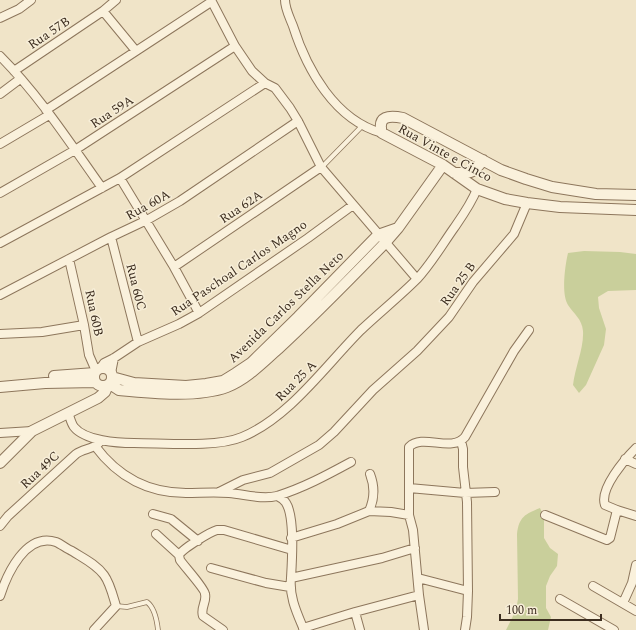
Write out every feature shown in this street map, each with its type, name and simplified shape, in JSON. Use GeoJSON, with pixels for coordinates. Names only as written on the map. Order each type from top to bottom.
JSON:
{"type":"FeatureCollection","features":[{"type":"Feature","properties":{"kind":"street"},"geometry":{"type":"LineString","coordinates":[[0,18],[19,9],[31,0]]}},
{"type":"Feature","properties":{"kind":"street","name":"Rua 57B"},"geometry":{"type":"LineString","coordinates":[[14,71],[103,11],[116,0]]}},
{"type":"Feature","properties":{"kind":"street"},"geometry":{"type":"LineString","coordinates":[[285,0],[297,39],[307,63],[324,89],[340,107],[363,126],[382,133]]}},
{"type":"Feature","properties":{"kind":"street"},"geometry":{"type":"LineString","coordinates":[[0,144],[211,1],[235,46],[252,71],[265,83],[274,88],[287,104],[298,121],[321,167],[417,279]]}},
{"type":"Feature","properties":{"kind":"street"},"geometry":{"type":"LineString","coordinates":[[103,11],[136,51]]}},
{"type":"Feature","properties":{"kind":"street","name":"Rua 59A"},"geometry":{"type":"LineString","coordinates":[[0,193],[75,150],[235,46]]}},
{"type":"Feature","properties":{"kind":"street"},"geometry":{"type":"LineString","coordinates":[[0,56],[47,112],[102,188]]}},
{"type":"Feature","properties":{"kind":"street"},"geometry":{"type":"LineString","coordinates":[[0,94],[20,79]]}},
{"type":"Feature","properties":{"kind":"street"},"geometry":{"type":"LineString","coordinates":[[0,242],[120,178],[265,83]]}},
{"type":"Feature","properties":{"kind":"street","name":"Rua Vinte e Cinco"},"geometry":{"type":"LineString","coordinates":[[636,195],[596,194],[552,187],[501,170],[402,118],[392,116],[386,117],[380,126],[382,133],[443,165],[477,189],[505,199],[527,203],[586,209],[636,210]]}},
{"type":"Feature","properties":{"kind":"street","name":"Rua 60A"},"geometry":{"type":"LineString","coordinates":[[0,295],[180,201],[298,121]]}},
{"type":"Feature","properties":{"kind":"street"},"geometry":{"type":"LineString","coordinates":[[454,173],[474,172],[483,160]]}},
{"type":"Feature","properties":{"kind":"street"},"geometry":{"type":"LineString","coordinates":[[0,380],[40,377],[103,378],[118,390],[189,394],[226,387],[245,378],[306,324],[382,239],[398,228],[443,165]]}},
{"type":"Feature","properties":{"kind":"street","name":"Rua 62A"},"geometry":{"type":"LineString","coordinates":[[174,267],[321,167]]}},
{"type":"Feature","properties":{"kind":"street"},"geometry":{"type":"LineString","coordinates":[[120,178],[174,267],[199,313]]}},
{"type":"Feature","properties":{"kind":"street","name":"Rua 25 A"},"geometry":{"type":"LineString","coordinates":[[68,413],[74,427],[78,431],[102,440],[128,443],[216,443],[232,441],[252,433],[270,422],[287,407],[325,370],[360,331],[417,279],[470,206],[477,189]]}},
{"type":"Feature","properties":{"kind":"street","name":"Rua 25 B"},"geometry":{"type":"LineString","coordinates":[[219,492],[243,480],[270,473],[279,466],[319,445],[334,432],[373,390],[417,352],[449,317],[473,282],[514,234],[527,203]]}},
{"type":"Feature","properties":{"kind":"street","name":"Rua Paschoal Carlos Magno"},"geometry":{"type":"LineString","coordinates":[[103,378],[104,363],[138,342],[179,324],[199,313],[353,205]]}},
{"type":"Feature","properties":{"kind":"street","name":"Rua 60C"},"geometry":{"type":"LineString","coordinates":[[111,237],[138,342]]}},
{"type":"Feature","properties":{"kind":"street","name":"Rua 60B"},"geometry":{"type":"LineString","coordinates":[[69,259],[84,324],[88,355],[92,365],[103,378]]}},
{"type":"Feature","properties":{"kind":"street"},"geometry":{"type":"LineString","coordinates":[[0,334],[42,332],[84,324]]}},
{"type":"Feature","properties":{"kind":"street"},"geometry":{"type":"LineString","coordinates":[[424,630],[413,530],[409,515],[409,447],[412,444],[418,443],[451,443],[461,441],[465,437],[514,351],[529,330]]}},
{"type":"Feature","properties":{"kind":"street"},"geometry":{"type":"LineString","coordinates":[[0,463],[32,431],[89,402],[95,389],[114,358]]}},
{"type":"Feature","properties":{"kind":"street"},"geometry":{"type":"LineString","coordinates":[[0,387],[103,378]]}},
{"type":"Feature","properties":{"kind":"street"},"geometry":{"type":"LineString","coordinates":[[0,433],[32,431]]}},
{"type":"Feature","properties":{"kind":"street","name":"Rua 49C"},"geometry":{"type":"LineString","coordinates":[[0,526],[8,516],[76,454],[84,449],[95,446],[102,440]]}},
{"type":"Feature","properties":{"kind":"street"},"geometry":{"type":"LineString","coordinates":[[461,441],[463,449],[465,493],[467,502],[468,591],[465,630]]}},
{"type":"Feature","properties":{"kind":"street"},"geometry":{"type":"LineString","coordinates":[[95,446],[105,460],[116,469],[140,484],[162,491],[185,493],[219,492],[265,498],[277,496],[307,485],[351,462]]}},
{"type":"Feature","properties":{"kind":"street"},"geometry":{"type":"LineString","coordinates":[[636,448],[625,459],[615,473],[604,498],[605,505],[636,516]]}},
{"type":"Feature","properties":{"kind":"street"},"geometry":{"type":"LineString","coordinates":[[625,459],[636,464]]}},
{"type":"Feature","properties":{"kind":"street"},"geometry":{"type":"LineString","coordinates":[[369,511],[373,502],[374,491],[370,474]]}},
{"type":"Feature","properties":{"kind":"street"},"geometry":{"type":"LineString","coordinates":[[409,488],[465,493],[495,492]]}},
{"type":"Feature","properties":{"kind":"street"},"geometry":{"type":"LineString","coordinates":[[277,496],[283,499],[287,504],[291,517],[291,582],[296,610],[303,629],[355,612],[419,595]]}},
{"type":"Feature","properties":{"kind":"street"},"geometry":{"type":"LineString","coordinates":[[545,515],[607,540],[610,538],[617,510]]}},
{"type":"Feature","properties":{"kind":"street"},"geometry":{"type":"LineString","coordinates":[[291,538],[336,524],[369,511],[409,515]]}},
{"type":"Feature","properties":{"kind":"street"},"geometry":{"type":"LineString","coordinates":[[153,514],[171,519],[198,541]]}},
{"type":"Feature","properties":{"kind":"street"},"geometry":{"type":"LineString","coordinates":[[179,555],[181,551],[217,530],[224,530],[292,550]]}},
{"type":"Feature","properties":{"kind":"street"},"geometry":{"type":"LineString","coordinates":[[156,534],[179,555],[180,560],[204,590],[205,597],[202,610],[203,616],[223,630]]}},
{"type":"Feature","properties":{"kind":"street"},"geometry":{"type":"LineString","coordinates":[[0,596],[12,568],[27,548],[35,543],[46,541],[56,542],[92,563],[104,574],[109,584],[116,606],[94,630]]}},
{"type":"Feature","properties":{"kind":"street"},"geometry":{"type":"LineString","coordinates":[[211,568],[266,583],[291,582],[415,548]]}},
{"type":"Feature","properties":{"kind":"street"},"geometry":{"type":"LineString","coordinates":[[623,603],[632,583],[636,565]]}},
{"type":"Feature","properties":{"kind":"street"},"geometry":{"type":"LineString","coordinates":[[418,578],[468,591]]}},
{"type":"Feature","properties":{"kind":"street"},"geometry":{"type":"LineString","coordinates":[[593,586],[636,611]]}},
{"type":"Feature","properties":{"kind":"street"},"geometry":{"type":"LineString","coordinates":[[560,600],[614,630]]}},
{"type":"Feature","properties":{"kind":"street"},"geometry":{"type":"LineString","coordinates":[[355,612],[360,630]]}},
{"type":"Feature","properties":{"kind":"lane"},"geometry":{"type":"LineString","coordinates":[[321,167],[363,126]]}},
{"type":"Feature","properties":{"kind":"lane"},"geometry":{"type":"LineString","coordinates":[[116,606],[127,606],[147,602],[152,608],[158,624],[158,630]]}},
{"type":"Feature","properties":{"kind":"lane"},"geometry":{"type":"LineString","coordinates":[[155,630],[158,624]]}},
{"type":"Feature","properties":{"kind":"green space"},"geometry":{"type":"Polygon","coordinates":[[[584,251],[636,254],[636,290],[608,291],[598,297],[599,308],[606,329],[604,345],[586,385],[579,393],[573,385],[582,344],[583,331],[579,320],[566,300],[564,280],[568,253],[584,251]]]}},
{"type":"Feature","properties":{"kind":"green space"},"geometry":{"type":"Polygon","coordinates":[[[540,508],[544,517],[544,538],[550,548],[558,554],[557,566],[550,576],[546,586],[546,608],[551,617],[548,630],[506,630],[516,610],[518,599],[517,534],[519,524],[527,514],[540,508]]]}}]}
